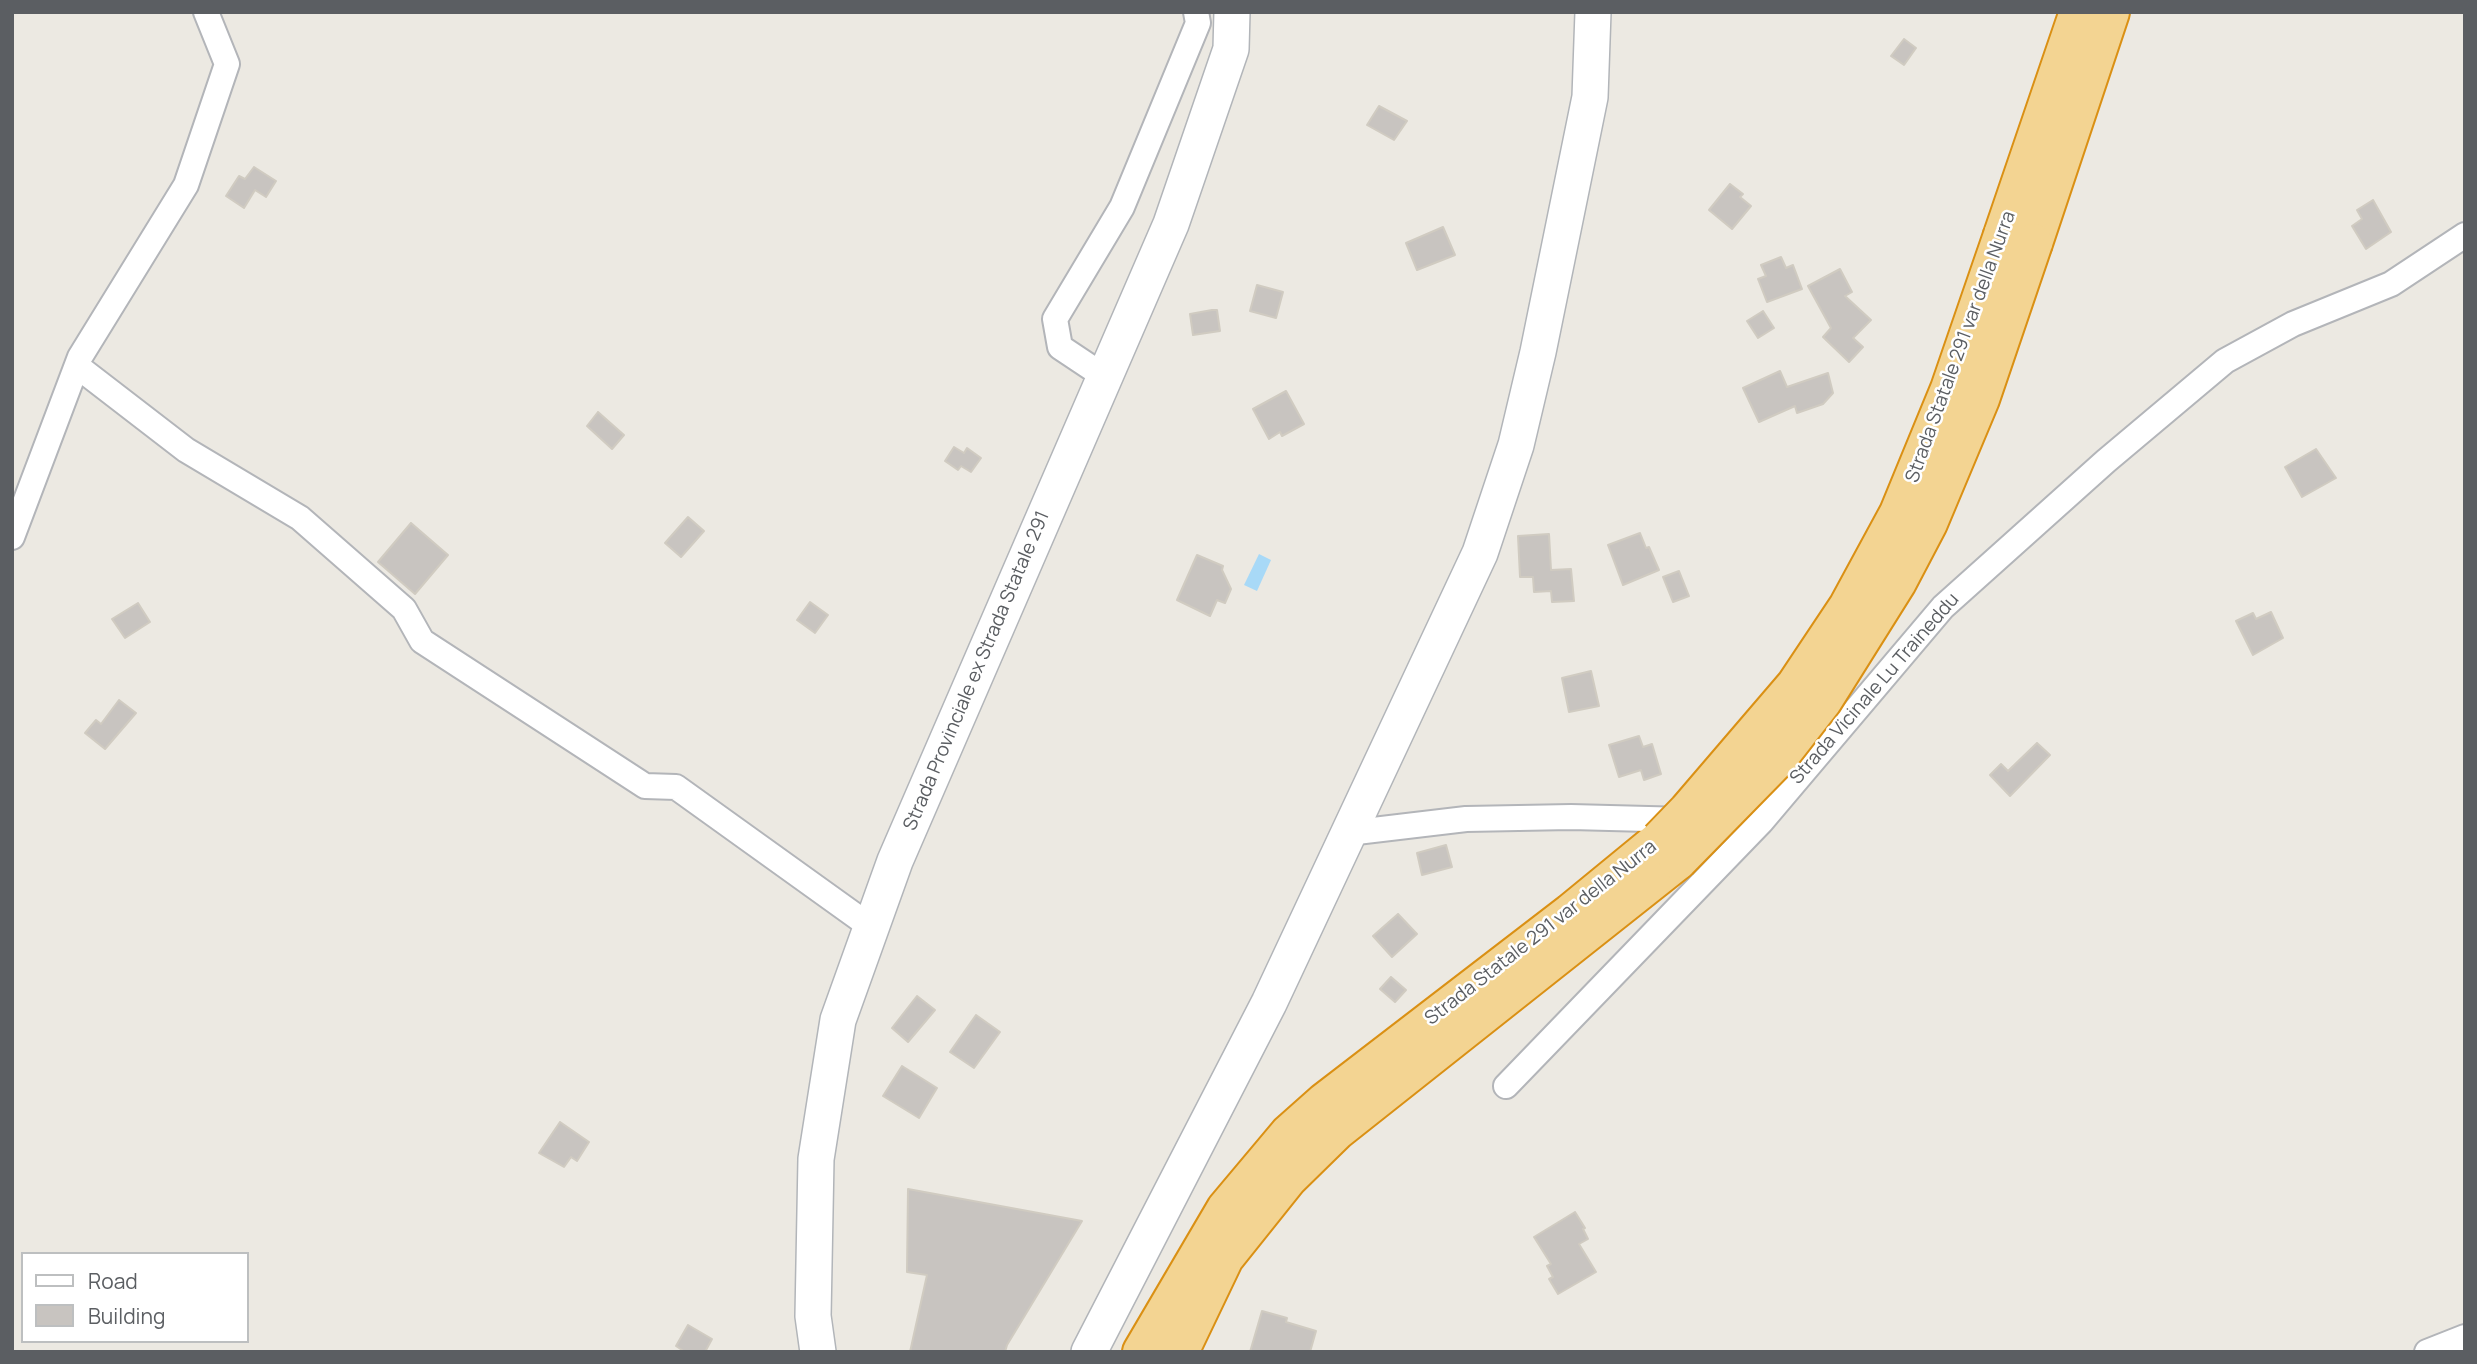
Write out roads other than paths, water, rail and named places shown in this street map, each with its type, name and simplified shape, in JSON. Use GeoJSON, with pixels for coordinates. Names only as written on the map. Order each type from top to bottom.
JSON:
{"type":"FeatureCollection","features":[{"type":"Feature","properties":{"kind":"highway","name":"Strada Statale 291 var della Nurra"},"geometry":{"type":"LineString","coordinates":[[2018,239],[2079,12]]}},
{"type":"Feature","properties":{"kind":"highway","name":"Strada Statale 291 var della Nurra"},"geometry":{"type":"LineString","coordinates":[[1179,1352],[1224,1258],[1288,1178],[1337,1130],[1669,850],[1688,811],[1796,685],[1848,607],[1899,513],[1950,389],[2018,239],[2110,12]]}},
{"type":"Feature","properties":{"kind":"highway","name":"Strada Statale 291 var della Nurra"},"geometry":{"type":"LineString","coordinates":[[1142,1352],[1226,1209],[1289,1135],[1325,1102],[1571,913],[1669,850]]}},
{"type":"Feature","properties":{"kind":"street"},"geometry":{"type":"LineString","coordinates":[[12,537],[80,356],[186,185],[228,64],[206,12]]}},
{"type":"Feature","properties":{"kind":"street","name":"Strada Provinciale ex Strada Statale 291"},"geometry":{"type":"LineString","coordinates":[[818,1352],[813,1316],[816,1159],[838,1020],[895,861],[1171,225],[1231,49],[1232,12]]}},
{"type":"Feature","properties":{"kind":"street"},"geometry":{"type":"LineString","coordinates":[[1089,1352],[1269,1003],[1480,552],[1516,445],[1538,352],[1590,97],[1592,12]]}},
{"type":"Feature","properties":{"kind":"street"},"geometry":{"type":"LineString","coordinates":[[1105,377],[1060,346],[1055,319],[1122,207],[1194,16]]}},
{"type":"Feature","properties":{"kind":"street","name":"Strada Vicinale Lu Traineddu"},"geometry":{"type":"LineString","coordinates":[[1506,1086],[1761,822],[1943,607],[2106,461],[2225,360],[2293,324],[2391,284],[2465,235]]}},
{"type":"Feature","properties":{"kind":"street"},"geometry":{"type":"LineString","coordinates":[[77,366],[186,450],[300,518],[404,609],[422,641],[645,786],[676,787],[871,927]]}},
{"type":"Feature","properties":{"kind":"street"},"geometry":{"type":"LineString","coordinates":[[1348,833],[1466,819],[1571,817],[1761,822]]}},
{"type":"Feature","properties":{"kind":"street"},"geometry":{"type":"LineString","coordinates":[[2427,1352],[2465,1336]]}},
{"type":"Feature","properties":{"kind":"water"},"geometry":{"type":"Polygon","coordinates":[[[1259,554],[1271,560],[1257,591],[1244,585],[1259,554]]]}}]}
